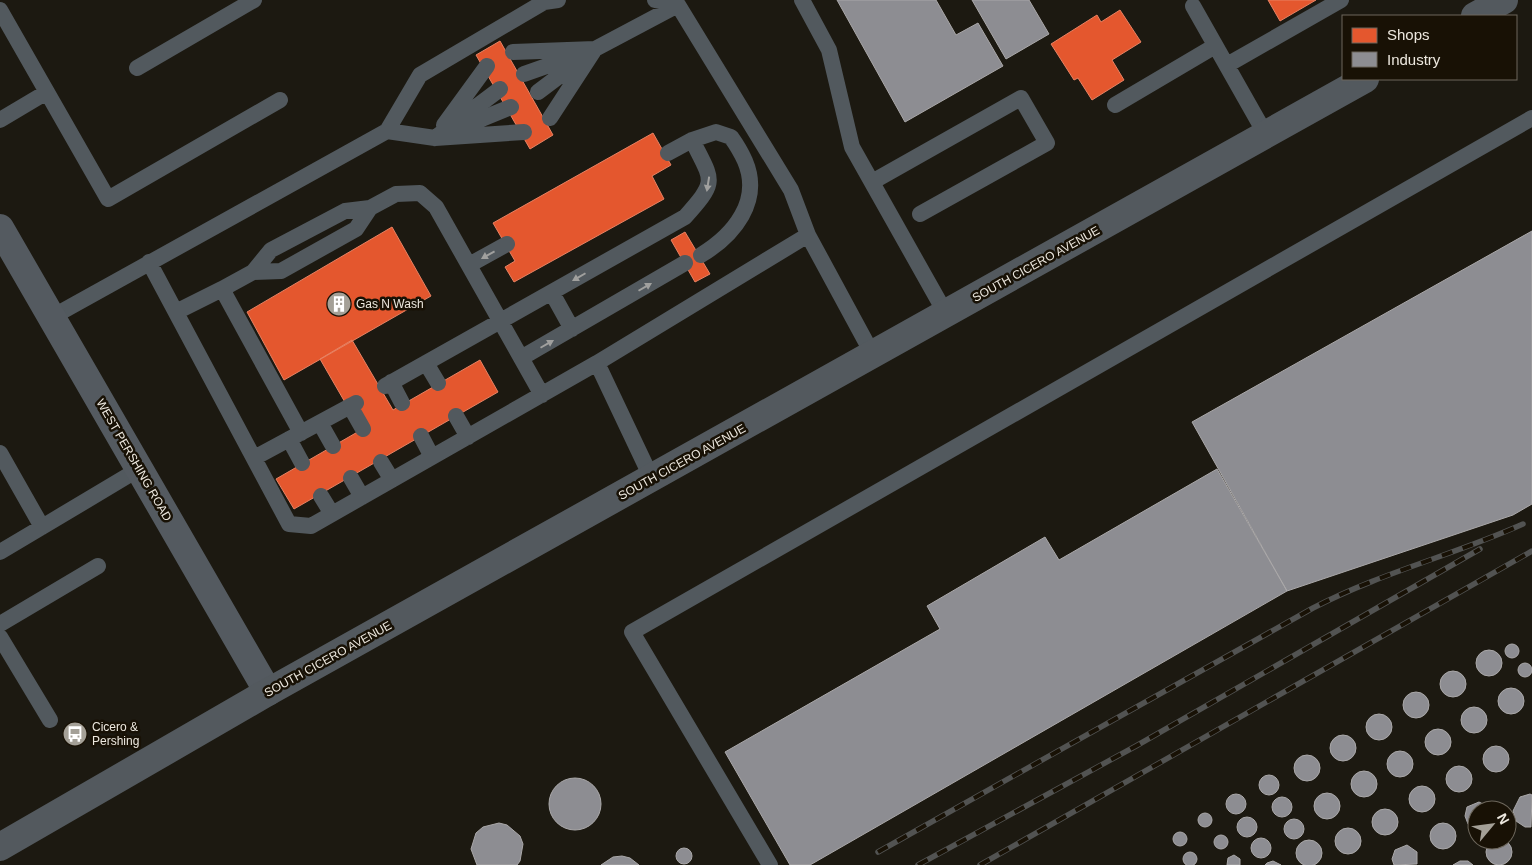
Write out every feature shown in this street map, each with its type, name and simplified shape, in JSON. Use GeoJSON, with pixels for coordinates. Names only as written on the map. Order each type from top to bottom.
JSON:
{"type":"FeatureCollection","features":[{"type":"Feature","properties":{"kind":"main road"},"geometry":{"type":"LineString","coordinates":[[1477,15],[1504,0]]}},
{"type":"Feature","properties":{"kind":"main road","name":"SOUTH CICERO AVENUE"},"geometry":{"type":"LineString","coordinates":[[0,847],[268,692],[1364,80]]}},
{"type":"Feature","properties":{"kind":"main road","name":"WEST PERSHING ROAD"},"geometry":{"type":"LineString","coordinates":[[0,228],[268,692]]}},
{"type":"Feature","properties":{"kind":"lane"},"geometry":{"type":"LineString","coordinates":[[137,68],[254,0]]}},
{"type":"Feature","properties":{"kind":"lane"},"geometry":{"type":"LineString","coordinates":[[52,317],[387,130],[420,74],[544,2],[558,0]]}},
{"type":"Feature","properties":{"kind":"lane"},"geometry":{"type":"LineString","coordinates":[[655,0],[678,5],[791,190],[808,235],[873,355]]}},
{"type":"Feature","properties":{"kind":"lane"},"geometry":{"type":"LineString","coordinates":[[802,0],[829,50],[852,147],[946,314]]}},
{"type":"Feature","properties":{"kind":"lane"},"geometry":{"type":"LineString","coordinates":[[1227,65],[1312,9],[1341,0]]}},
{"type":"Feature","properties":{"kind":"lane"},"geometry":{"type":"LineString","coordinates":[[1196,2],[1216,46],[1266,135]]}},
{"type":"Feature","properties":{"kind":"lane"},"geometry":{"type":"LineString","coordinates":[[538,92],[596,49],[678,5]]}},
{"type":"Feature","properties":{"kind":"lane"},"geometry":{"type":"LineString","coordinates":[[0,10],[108,199],[280,100]]}},
{"type":"Feature","properties":{"kind":"lane"},"geometry":{"type":"LineString","coordinates":[[1115,105],[1216,46]]}},
{"type":"Feature","properties":{"kind":"lane"},"geometry":{"type":"LineString","coordinates":[[513,52],[596,49]]}},
{"type":"Feature","properties":{"kind":"lane"},"geometry":{"type":"LineString","coordinates":[[524,74],[596,49]]}},
{"type":"Feature","properties":{"kind":"lane"},"geometry":{"type":"LineString","coordinates":[[550,118],[596,49]]}},
{"type":"Feature","properties":{"kind":"lane"},"geometry":{"type":"LineString","coordinates":[[435,138],[487,66]]}},
{"type":"Feature","properties":{"kind":"lane"},"geometry":{"type":"LineString","coordinates":[[435,138],[500,89]]}},
{"type":"Feature","properties":{"kind":"lane"},"geometry":{"type":"LineString","coordinates":[[0,120],[47,92]]}},
{"type":"Feature","properties":{"kind":"lane"},"geometry":{"type":"LineString","coordinates":[[872,182],[1021,98],[1047,143],[920,214]]}},
{"type":"Feature","properties":{"kind":"lane"},"geometry":{"type":"LineString","coordinates":[[435,138],[511,107]]}},
{"type":"Feature","properties":{"kind":"lane"},"geometry":{"type":"LineString","coordinates":[[770,865],[632,632],[1532,118]]}},
{"type":"Feature","properties":{"kind":"lane"},"geometry":{"type":"LineString","coordinates":[[387,130],[435,138],[524,132]]}},
{"type":"Feature","properties":{"kind":"lane"},"geometry":{"type":"LineString","coordinates":[[668,153],[692,140],[716,132],[731,137],[745,162],[750,185],[747,210],[716,246],[701,255]]}},
{"type":"Feature","properties":{"kind":"lane"},"geometry":{"type":"LineString","coordinates":[[402,403],[388,384],[502,322],[684,217],[707,192],[710,175],[692,140]]}},
{"type":"Feature","properties":{"kind":"lane"},"geometry":{"type":"LineString","coordinates":[[176,312],[253,272],[271,250],[345,211],[370,208],[396,194],[420,193],[436,207],[542,395]]}},
{"type":"Feature","properties":{"kind":"lane"},"geometry":{"type":"LineString","coordinates":[[253,272],[280,271],[356,229],[370,208]]}},
{"type":"Feature","properties":{"kind":"lane"},"geometry":{"type":"LineString","coordinates":[[149,262],[289,524],[311,526],[542,395],[808,235]]}},
{"type":"Feature","properties":{"kind":"lane"},"geometry":{"type":"LineString","coordinates":[[469,265],[507,244]]}},
{"type":"Feature","properties":{"kind":"lane"},"geometry":{"type":"LineString","coordinates":[[521,358],[685,264]]}},
{"type":"Feature","properties":{"kind":"lane"},"geometry":{"type":"LineString","coordinates":[[222,289],[295,436],[302,463]]}},
{"type":"Feature","properties":{"kind":"lane"},"geometry":{"type":"LineString","coordinates":[[552,293],[572,329]]}},
{"type":"Feature","properties":{"kind":"lane"},"geometry":{"type":"LineString","coordinates":[[597,362],[652,479]]}},
{"type":"Feature","properties":{"kind":"lane"},"geometry":{"type":"LineString","coordinates":[[426,363],[438,384]]}},
{"type":"Feature","properties":{"kind":"lane"},"geometry":{"type":"LineString","coordinates":[[254,458],[353,404],[363,430]]}},
{"type":"Feature","properties":{"kind":"lane"},"geometry":{"type":"LineString","coordinates":[[456,416],[468,437]]}},
{"type":"Feature","properties":{"kind":"lane"},"geometry":{"type":"LineString","coordinates":[[320,423],[333,446]]}},
{"type":"Feature","properties":{"kind":"lane"},"geometry":{"type":"LineString","coordinates":[[421,436],[432,457]]}},
{"type":"Feature","properties":{"kind":"lane"},"geometry":{"type":"LineString","coordinates":[[0,453],[42,527]]}},
{"type":"Feature","properties":{"kind":"lane"},"geometry":{"type":"LineString","coordinates":[[381,462],[392,480]]}},
{"type":"Feature","properties":{"kind":"lane"},"geometry":{"type":"LineString","coordinates":[[0,552],[139,469]]}},
{"type":"Feature","properties":{"kind":"lane"},"geometry":{"type":"LineString","coordinates":[[351,478],[362,497]]}},
{"type":"Feature","properties":{"kind":"lane"},"geometry":{"type":"LineString","coordinates":[[321,496],[332,514]]}},
{"type":"Feature","properties":{"kind":"lane"},"geometry":{"type":"LineString","coordinates":[[0,624],[98,566]]}},
{"type":"Feature","properties":{"kind":"lane"},"geometry":{"type":"LineString","coordinates":[[0,637],[50,720]]}},
{"type":"Feature","properties":{"kind":"building: Shops"},"geometry":{"type":"Polygon","coordinates":[[[1268,0],[1316,0],[1280,21],[1268,0]]]}},
{"type":"Feature","properties":{"kind":"building: Shops"},"geometry":{"type":"Polygon","coordinates":[[[1120,10],[1141,42],[1112,60],[1124,80],[1092,100],[1078,78],[1074,80],[1051,44],[1097,15],[1101,22],[1120,10]]]}},
{"type":"Feature","properties":{"kind":"building: Shops"},"geometry":{"type":"Polygon","coordinates":[[[500,41],[553,135],[530,149],[476,55],[500,41]]]}},
{"type":"Feature","properties":{"kind":"building: Shops"},"geometry":{"type":"Polygon","coordinates":[[[653,133],[671,165],[652,176],[664,199],[514,282],[505,267],[515,261],[493,223],[653,133]]]}},
{"type":"Feature","properties":{"kind":"building: Shops","name":"Gas N Wash"},"geometry":{"type":"Polygon","coordinates":[[[392,227],[431,296],[284,380],[247,312],[392,227]]]}},
{"type":"Feature","properties":{"kind":"building: Shops"},"geometry":{"type":"Polygon","coordinates":[[[685,232],[710,274],[695,282],[671,240],[685,232]]]}},
{"type":"Feature","properties":{"kind":"building: Shops","name":"Gas N Wash"},"geometry":{"type":"Polygon","coordinates":[[[352,340],[393,410],[480,360],[498,392],[294,509],[276,479],[361,430],[320,359],[352,340]]]}},
{"type":"Feature","properties":{"kind":"building: Industry"},"geometry":{"type":"Polygon","coordinates":[[[837,0],[936,0],[956,35],[978,23],[1003,66],[905,122],[837,0]]]}},
{"type":"Feature","properties":{"kind":"building: Industry"},"geometry":{"type":"Polygon","coordinates":[[[972,0],[1029,0],[1049,34],[1006,59],[972,0]]]}},
{"type":"Feature","properties":{"kind":"building: Industry"},"geometry":{"type":"Polygon","coordinates":[[[1532,231],[1532,504],[1513,515],[1287,591],[1192,422],[1532,231]]]}},
{"type":"Feature","properties":{"kind":"building: Industry"},"geometry":{"type":"Polygon","coordinates":[[[1217,469],[1287,591],[810,865],[790,865],[725,752],[940,629],[927,606],[1045,537],[1059,560],[1217,469]]]}},
{"type":"Feature","properties":{"kind":"building: Industry"},"geometry":{"type":"Polygon","coordinates":[[[1512,644],[1517,646],[1519,651],[1517,656],[1512,658],[1507,656],[1505,651],[1507,646],[1512,644]]]}},
{"type":"Feature","properties":{"kind":"building: Industry"},"geometry":{"type":"Polygon","coordinates":[[[1489,650],[1498,654],[1502,663],[1498,672],[1489,676],[1480,672],[1476,663],[1480,654],[1489,650]]]}},
{"type":"Feature","properties":{"kind":"building: Industry"},"geometry":{"type":"Polygon","coordinates":[[[1525,663],[1530,665],[1532,670],[1530,675],[1525,677],[1520,675],[1518,670],[1520,665],[1525,663]]]}},
{"type":"Feature","properties":{"kind":"building: Industry"},"geometry":{"type":"Polygon","coordinates":[[[1453,671],[1462,675],[1466,684],[1462,693],[1453,697],[1444,693],[1440,684],[1444,675],[1453,671]]]}},
{"type":"Feature","properties":{"kind":"building: Industry"},"geometry":{"type":"Polygon","coordinates":[[[1511,688],[1520,692],[1524,701],[1520,710],[1511,714],[1502,710],[1498,701],[1502,692],[1511,688]]]}},
{"type":"Feature","properties":{"kind":"building: Industry"},"geometry":{"type":"Polygon","coordinates":[[[1416,692],[1425,696],[1429,705],[1425,714],[1416,718],[1407,714],[1403,705],[1407,696],[1416,692]]]}},
{"type":"Feature","properties":{"kind":"building: Industry"},"geometry":{"type":"Polygon","coordinates":[[[1474,707],[1483,711],[1487,720],[1483,729],[1474,733],[1465,729],[1461,720],[1465,711],[1474,707]]]}},
{"type":"Feature","properties":{"kind":"building: Industry"},"geometry":{"type":"Polygon","coordinates":[[[1379,714],[1388,718],[1392,727],[1388,736],[1379,740],[1370,736],[1366,727],[1370,718],[1379,714]]]}},
{"type":"Feature","properties":{"kind":"building: Industry"},"geometry":{"type":"Polygon","coordinates":[[[1438,729],[1447,733],[1451,742],[1447,751],[1438,755],[1429,751],[1425,742],[1429,733],[1438,729]]]}},
{"type":"Feature","properties":{"kind":"building: Industry"},"geometry":{"type":"Polygon","coordinates":[[[1343,735],[1352,739],[1356,748],[1352,757],[1343,761],[1334,757],[1330,748],[1334,739],[1343,735]]]}},
{"type":"Feature","properties":{"kind":"building: Industry"},"geometry":{"type":"Polygon","coordinates":[[[1496,746],[1505,750],[1509,759],[1505,768],[1496,772],[1487,768],[1483,759],[1487,750],[1496,746]]]}},
{"type":"Feature","properties":{"kind":"building: Industry"},"geometry":{"type":"Polygon","coordinates":[[[1400,751],[1409,755],[1413,764],[1409,773],[1400,777],[1391,773],[1387,764],[1391,755],[1400,751]]]}},
{"type":"Feature","properties":{"kind":"building: Industry"},"geometry":{"type":"Polygon","coordinates":[[[1307,755],[1316,759],[1320,768],[1316,777],[1307,781],[1298,777],[1294,768],[1298,759],[1307,755]]]}},
{"type":"Feature","properties":{"kind":"building: Industry"},"geometry":{"type":"Polygon","coordinates":[[[1459,766],[1468,770],[1472,779],[1468,788],[1459,792],[1450,788],[1446,779],[1450,770],[1459,766]]]}},
{"type":"Feature","properties":{"kind":"building: Industry"},"geometry":{"type":"Polygon","coordinates":[[[1364,771],[1373,775],[1377,784],[1373,793],[1364,797],[1355,793],[1351,784],[1355,775],[1364,771]]]}},
{"type":"Feature","properties":{"kind":"building: Industry"},"geometry":{"type":"Polygon","coordinates":[[[1269,775],[1276,778],[1279,785],[1276,792],[1269,795],[1262,792],[1259,785],[1262,778],[1269,775]]]}},
{"type":"Feature","properties":{"kind":"building: Industry"},"geometry":{"type":"Polygon","coordinates":[[[575,778],[589,782],[597,790],[601,804],[597,818],[589,826],[575,830],[561,826],[553,818],[549,804],[553,790],[561,782],[575,778]]]}},
{"type":"Feature","properties":{"kind":"building: Industry"},"geometry":{"type":"Polygon","coordinates":[[[1422,786],[1431,790],[1435,799],[1431,808],[1422,812],[1413,808],[1409,799],[1413,790],[1422,786]]]}},
{"type":"Feature","properties":{"kind":"building: Industry"},"geometry":{"type":"Polygon","coordinates":[[[1327,793],[1336,797],[1340,806],[1336,815],[1327,819],[1318,815],[1314,806],[1318,797],[1327,793]]]}},
{"type":"Feature","properties":{"kind":"building: Industry"},"geometry":{"type":"Polygon","coordinates":[[[1236,794],[1243,797],[1246,804],[1243,811],[1236,814],[1229,811],[1226,804],[1229,797],[1236,794]]]}},
{"type":"Feature","properties":{"kind":"building: Industry"},"geometry":{"type":"Polygon","coordinates":[[[1532,795],[1531,827],[1525,827],[1517,822],[1517,803],[1520,797],[1532,795]]]}},
{"type":"Feature","properties":{"kind":"building: Industry"},"geometry":{"type":"Polygon","coordinates":[[[1282,797],[1289,800],[1292,807],[1289,814],[1282,817],[1275,814],[1272,807],[1275,800],[1282,797]]]}},
{"type":"Feature","properties":{"kind":"building: Industry"},"geometry":{"type":"Polygon","coordinates":[[[1385,809],[1394,813],[1398,822],[1394,831],[1385,835],[1376,831],[1372,822],[1376,813],[1385,809]]]}},
{"type":"Feature","properties":{"kind":"building: Industry"},"geometry":{"type":"Polygon","coordinates":[[[1205,813],[1210,815],[1212,820],[1210,825],[1205,827],[1200,825],[1198,820],[1200,815],[1205,813]]]}},
{"type":"Feature","properties":{"kind":"building: Industry"},"geometry":{"type":"Polygon","coordinates":[[[1247,817],[1254,820],[1257,827],[1254,834],[1247,837],[1240,834],[1237,827],[1240,820],[1247,817]]]}},
{"type":"Feature","properties":{"kind":"building: Industry"},"geometry":{"type":"Polygon","coordinates":[[[1294,819],[1301,822],[1304,829],[1301,836],[1294,839],[1287,836],[1284,829],[1287,822],[1294,819]]]}},
{"type":"Feature","properties":{"kind":"building: Industry"},"geometry":{"type":"Polygon","coordinates":[[[499,823],[507,825],[520,836],[523,844],[520,861],[517,865],[477,865],[471,849],[476,833],[483,827],[499,823]]]}},
{"type":"Feature","properties":{"kind":"building: Industry"},"geometry":{"type":"Polygon","coordinates":[[[1443,823],[1452,827],[1456,836],[1452,845],[1443,849],[1434,845],[1430,836],[1434,827],[1443,823]]]}},
{"type":"Feature","properties":{"kind":"building: Industry"},"geometry":{"type":"Polygon","coordinates":[[[1348,828],[1357,832],[1361,841],[1357,850],[1348,854],[1339,850],[1335,841],[1339,832],[1348,828]]]}},
{"type":"Feature","properties":{"kind":"building: Industry"},"geometry":{"type":"Polygon","coordinates":[[[1180,832],[1185,834],[1187,839],[1185,844],[1180,846],[1175,844],[1173,839],[1175,834],[1180,832]]]}},
{"type":"Feature","properties":{"kind":"building: Industry"},"geometry":{"type":"Polygon","coordinates":[[[1221,835],[1226,837],[1228,842],[1226,847],[1221,849],[1216,847],[1214,842],[1216,837],[1221,835]]]}},
{"type":"Feature","properties":{"kind":"building: Industry"},"geometry":{"type":"Polygon","coordinates":[[[1261,838],[1268,841],[1271,848],[1268,855],[1261,858],[1254,855],[1251,848],[1254,841],[1261,838]]]}},
{"type":"Feature","properties":{"kind":"building: Industry"},"geometry":{"type":"Polygon","coordinates":[[[1309,840],[1318,844],[1322,853],[1318,862],[1309,866],[1300,862],[1296,853],[1300,844],[1309,840]]]}},
{"type":"Feature","properties":{"kind":"building: Industry"},"geometry":{"type":"Polygon","coordinates":[[[1407,845],[1417,852],[1417,864],[1394,865],[1392,859],[1395,850],[1407,845]]]}},
{"type":"Feature","properties":{"kind":"building: Industry"},"geometry":{"type":"Polygon","coordinates":[[[684,848],[692,856],[684,864],[676,856],[684,848]]]}},
{"type":"Feature","properties":{"kind":"building: Industry"},"geometry":{"type":"Polygon","coordinates":[[[1486,850],[1512,850],[1511,857],[1508,861],[1499,865],[1490,861],[1486,852],[1486,850]]]}},
{"type":"Feature","properties":{"kind":"building: Industry"},"geometry":{"type":"Polygon","coordinates":[[[1190,852],[1195,854],[1197,859],[1195,864],[1190,866],[1185,864],[1183,859],[1185,854],[1190,852]]]}},
{"type":"Feature","properties":{"kind":"building: Industry"},"geometry":{"type":"Polygon","coordinates":[[[1234,855],[1240,859],[1240,865],[1227,865],[1228,858],[1234,855]]]}},
{"type":"Feature","properties":{"kind":"building: Industry"},"geometry":{"type":"Polygon","coordinates":[[[622,856],[630,858],[639,865],[601,865],[613,857],[622,856]]]}},
{"type":"Feature","properties":{"kind":"building: Industry"},"geometry":{"type":"Polygon","coordinates":[[[1273,861],[1281,865],[1265,865],[1267,863],[1273,861]]]}},
{"type":"Feature","properties":{"kind":"building: Industry"},"geometry":{"type":"Polygon","coordinates":[[[1460,861],[1468,861],[1473,865],[1453,865],[1460,861]]]}},
{"type":"Feature","properties":{"kind":"railway"},"geometry":{"type":"LineString","coordinates":[[878,852],[1313,608],[1364,584],[1523,524]]}},
{"type":"Feature","properties":{"kind":"railway"},"geometry":{"type":"LineString","coordinates":[[918,865],[1136,746],[1480,549]]}},
{"type":"Feature","properties":{"kind":"railway"},"geometry":{"type":"LineString","coordinates":[[980,865],[1532,551]]}},
{"type":"Feature","properties":{"kind":"place","name":"Gas N Wash"},"geometry":{"type":"Point","coordinates":[339,304]}},
{"type":"Feature","properties":{"kind":"place","name":"Cicero & Pershing"},"geometry":{"type":"Point","coordinates":[75,734]}}]}
